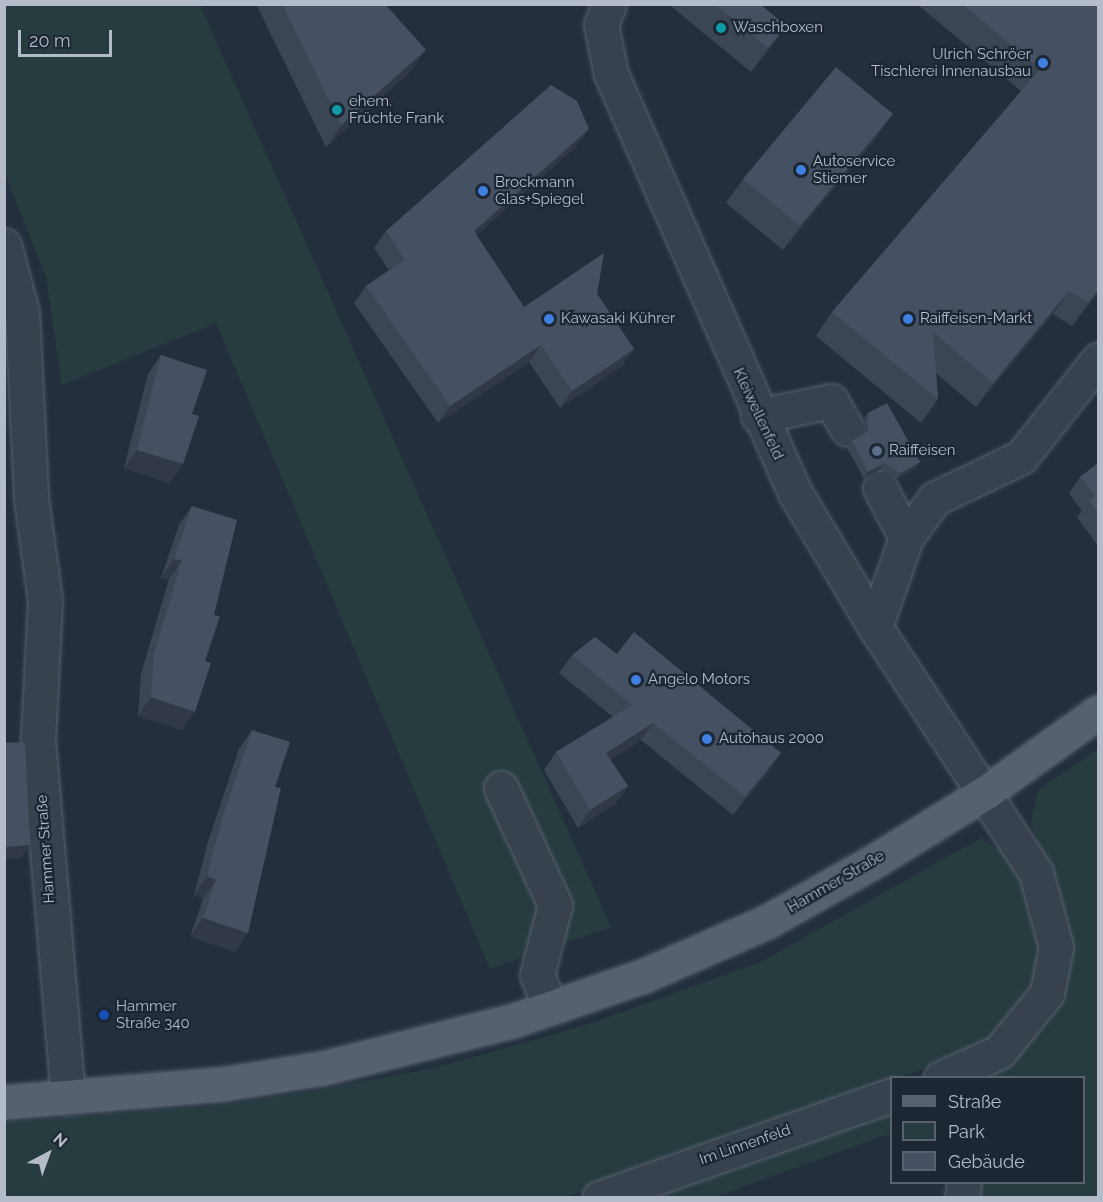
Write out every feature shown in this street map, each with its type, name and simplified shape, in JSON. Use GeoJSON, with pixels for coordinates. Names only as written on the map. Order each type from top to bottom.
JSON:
{"type":"FeatureCollection","features":[{"type":"Feature","properties":{"kind":"main road","name":"Hammer Straße"},"geometry":{"type":"LineString","coordinates":[[4,1102],[222,1084],[323,1068],[550,1008],[643,975],[768,921],[986,792],[1098,712]]}},
{"type":"Feature","properties":{"kind":"street","name":"Kleiwellenfeld"},"geometry":{"type":"LineString","coordinates":[[609,4],[601,25],[611,74],[758,416],[794,491],[875,627],[986,792]]}},
{"type":"Feature","properties":{"kind":"street","name":"Hammer Straße"},"geometry":{"type":"LineString","coordinates":[[4,245],[22,312],[18,501],[45,600],[38,740],[68,1098]]}},
{"type":"Feature","properties":{"kind":"street"},"geometry":{"type":"LineString","coordinates":[[875,627],[906,538],[934,499],[1021,457],[1098,360]]}},
{"type":"Feature","properties":{"kind":"street"},"geometry":{"type":"LineString","coordinates":[[758,416],[831,401],[847,429]]}},
{"type":"Feature","properties":{"kind":"street"},"geometry":{"type":"LineString","coordinates":[[880,488],[906,538]]}},
{"type":"Feature","properties":{"kind":"street"},"geometry":{"type":"LineString","coordinates":[[501,788],[555,905],[537,975],[550,1008]]}},
{"type":"Feature","properties":{"kind":"street"},"geometry":{"type":"LineString","coordinates":[[961,1074],[1017,1035],[1047,993],[1056,947],[1036,873],[986,792]]}},
{"type":"Feature","properties":{"kind":"street","name":"Im Linnenfeld"},"geometry":{"type":"LineString","coordinates":[[599,1197],[890,1095]]}},
{"type":"Feature","properties":{"kind":"green space"},"geometry":{"type":"Polygon","coordinates":[[[5,5],[200,5],[611,927],[490,969],[216,323],[62,385],[46,277],[5,174],[5,5]]]}},
{"type":"Feature","properties":{"kind":"green space"},"geometry":{"type":"Polygon","coordinates":[[[1098,749],[1098,1197],[972,1198],[975,1184],[1085,1184],[1085,1076],[984,1076],[1022,1051],[1059,1000],[1073,945],[1031,823],[1038,790],[1098,749]]]}},
{"type":"Feature","properties":{"kind":"green space"},"geometry":{"type":"Polygon","coordinates":[[[981,838],[1012,858],[1038,912],[1039,962],[1028,1001],[1005,1027],[965,1054],[904,1076],[890,1076],[890,1081],[566,1197],[5,1198],[5,1122],[221,1105],[313,1091],[438,1067],[589,1024],[761,962],[981,838]]]}},
{"type":"Feature","properties":{"kind":"green space"},"geometry":{"type":"Polygon","coordinates":[[[890,1109],[890,1133],[715,1197],[641,1198],[890,1109]]]}},
{"type":"Feature","properties":{"kind":"building","name":"ehem. Früchte Frank"},"geometry":{"type":"Polygon","coordinates":[[[282,4],[385,4],[426,50],[341,125],[282,4]]]}},
{"type":"Feature","properties":{"kind":"building"},"geometry":{"type":"Polygon","coordinates":[[[715,4],[760,4],[786,26],[768,48],[715,4]]]}},
{"type":"Feature","properties":{"kind":"building"},"geometry":{"type":"Polygon","coordinates":[[[962,4],[1098,4],[1098,290],[1089,302],[1069,291],[993,383],[933,332],[938,399],[832,312],[1040,69],[962,4]]]}},
{"type":"Feature","properties":{"kind":"building","name":"Autoservice Stiemer"},"geometry":{"type":"Polygon","coordinates":[[[836,67],[893,114],[800,226],[743,179],[836,67]]]}},
{"type":"Feature","properties":{"kind":"building"},"geometry":{"type":"Polygon","coordinates":[[[551,85],[577,101],[589,129],[474,231],[524,307],[604,253],[597,294],[634,349],[572,391],[541,345],[450,406],[366,286],[405,260],[386,231],[551,85]]]}},
{"type":"Feature","properties":{"kind":"building"},"geometry":{"type":"Polygon","coordinates":[[[161,355],[207,370],[192,414],[199,416],[183,464],[137,450],[161,355]]]}},
{"type":"Feature","properties":{"kind":"building","name":"Raiffeisen"},"geometry":{"type":"Polygon","coordinates":[[[887,403],[920,462],[901,473],[885,463],[868,472],[852,441],[868,431],[868,413],[887,403]]]}},
{"type":"Feature","properties":{"kind":"building"},"geometry":{"type":"Polygon","coordinates":[[[1098,463],[1098,513],[1089,500],[1095,496],[1080,477],[1098,463]]]}},
{"type":"Feature","properties":{"kind":"building"},"geometry":{"type":"Polygon","coordinates":[[[192,506],[237,520],[214,615],[220,616],[205,661],[211,663],[195,712],[151,697],[154,655],[182,560],[174,559],[192,506]]]}},
{"type":"Feature","properties":{"kind":"building"},"geometry":{"type":"Polygon","coordinates":[[[634,632],[781,753],[745,797],[653,723],[606,753],[628,786],[590,810],[556,752],[632,705],[572,655],[595,637],[617,654],[634,632]]]}},
{"type":"Feature","properties":{"kind":"building"},"geometry":{"type":"Polygon","coordinates":[[[252,730],[290,742],[275,787],[281,788],[248,933],[203,918],[216,880],[207,876],[221,823],[252,730]]]}},
{"type":"Feature","properties":{"kind":"building"},"geometry":{"type":"Polygon","coordinates":[[[25,742],[30,845],[6,847],[4,743],[25,742]]]}},
{"type":"Feature","properties":{"kind":"place","name":"Waschboxen"},"geometry":{"type":"Point","coordinates":[721,28]}},
{"type":"Feature","properties":{"kind":"place","name":"Ulrich Schröer Tischlerei Innenausbau"},"geometry":{"type":"Point","coordinates":[1043,63]}},
{"type":"Feature","properties":{"kind":"place","name":"ehem. Früchte Frank"},"geometry":{"type":"Point","coordinates":[337,110]}},
{"type":"Feature","properties":{"kind":"place","name":"Autoservice Stiemer"},"geometry":{"type":"Point","coordinates":[801,170]}},
{"type":"Feature","properties":{"kind":"place","name":"Brockmann Glas+Spiegel"},"geometry":{"type":"Point","coordinates":[483,191]}},
{"type":"Feature","properties":{"kind":"place","name":"Kawasaki Kührer"},"geometry":{"type":"Point","coordinates":[549,319]}},
{"type":"Feature","properties":{"kind":"place","name":"Raiffeisen-Markt"},"geometry":{"type":"Point","coordinates":[908,319]}},
{"type":"Feature","properties":{"kind":"place","name":"Raiffeisen"},"geometry":{"type":"Point","coordinates":[877,451]}},
{"type":"Feature","properties":{"kind":"place","name":"Angelo Motors"},"geometry":{"type":"Point","coordinates":[636,680]}},
{"type":"Feature","properties":{"kind":"place","name":"Autohaus 2000"},"geometry":{"type":"Point","coordinates":[707,739]}},
{"type":"Feature","properties":{"kind":"place","name":"Hammer Straße 340"},"geometry":{"type":"Point","coordinates":[104,1015]}}]}
